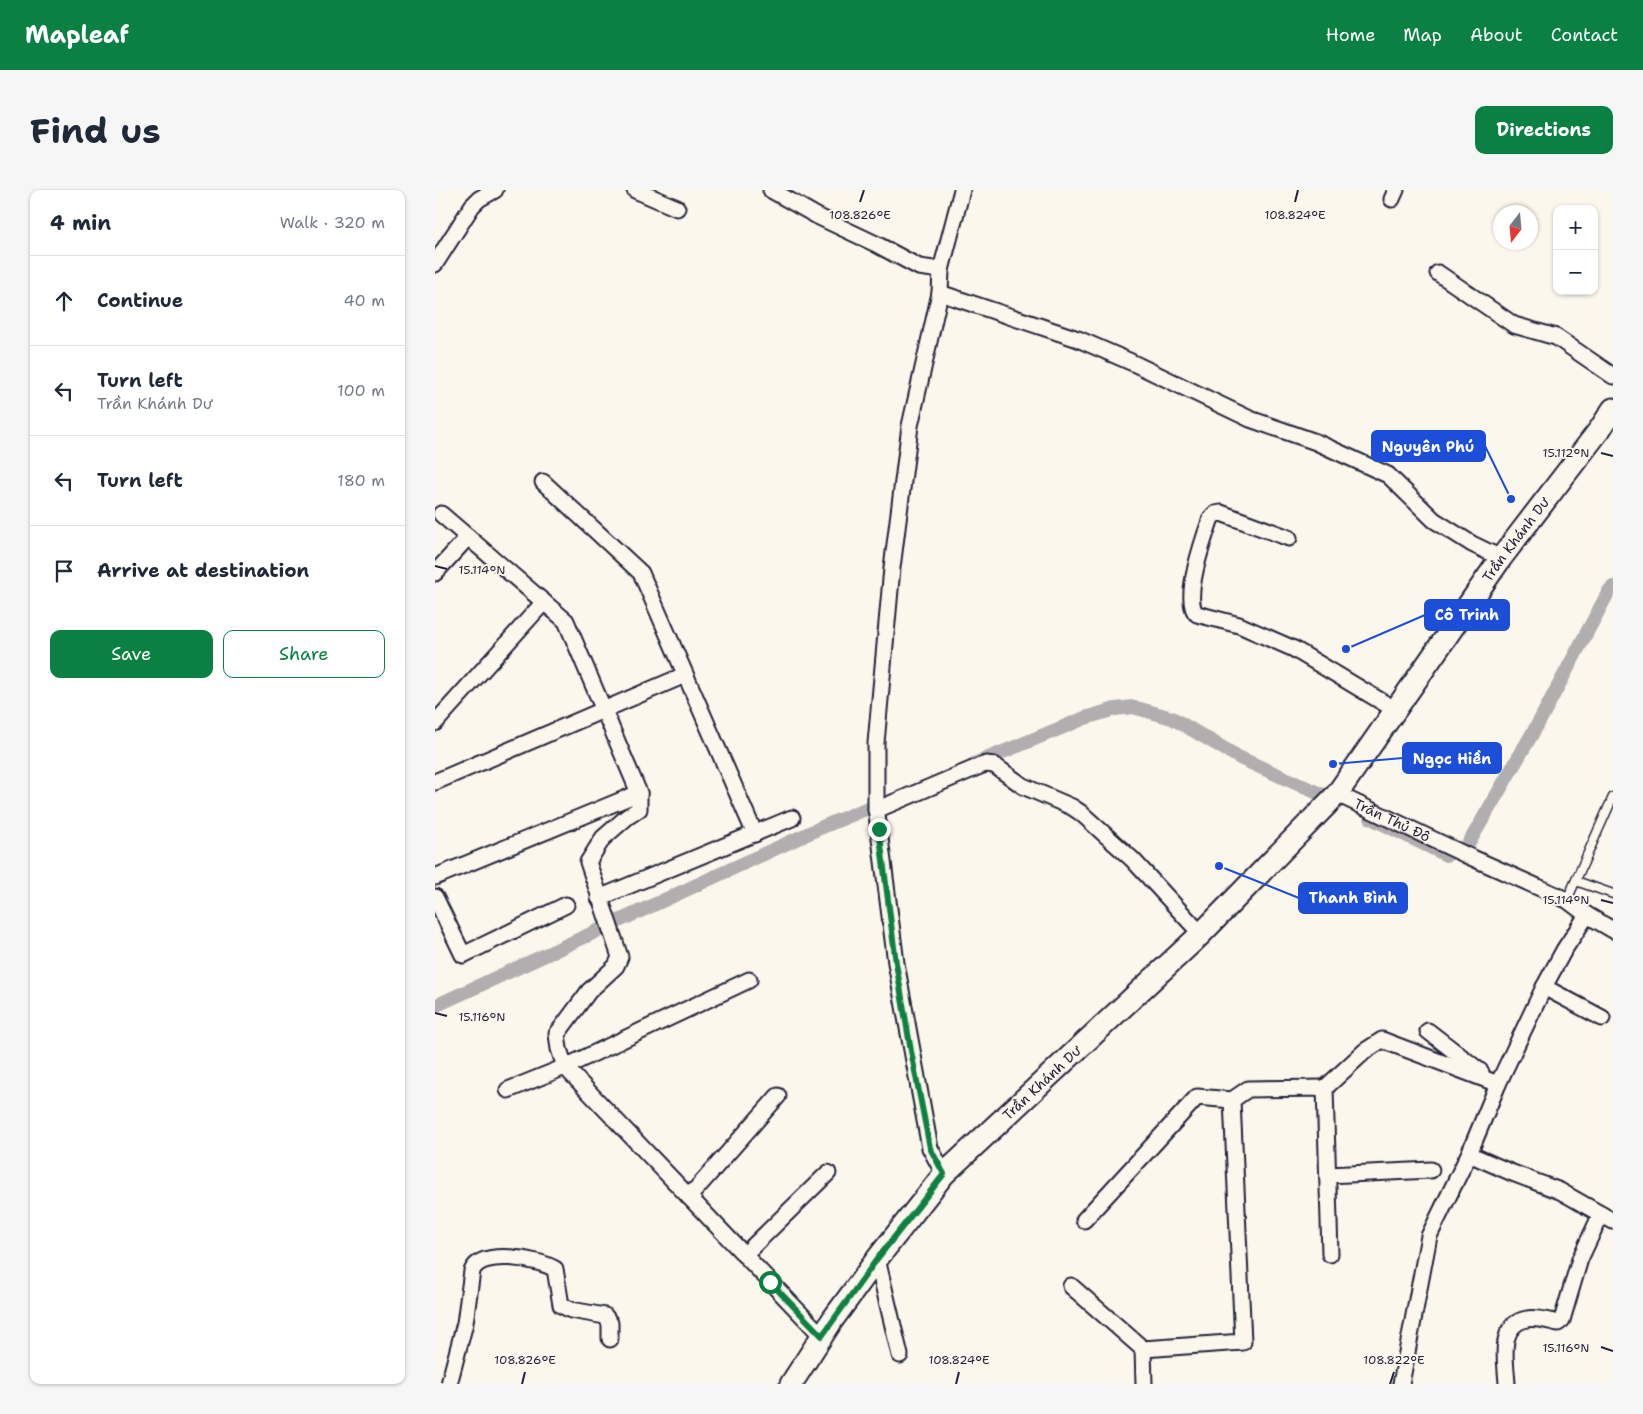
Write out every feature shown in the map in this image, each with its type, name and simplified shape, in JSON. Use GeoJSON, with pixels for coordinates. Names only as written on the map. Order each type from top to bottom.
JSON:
{"type":"FeatureCollection","features":[{"type":"Feature","properties":{"kind":"street"},"geometry":{"type":"LineString","coordinates":[[435,264],[472,206],[479,199],[495,190]]}},
{"type":"Feature","properties":{"kind":"street"},"geometry":{"type":"LineString","coordinates":[[635,190],[677,208]]}},
{"type":"Feature","properties":{"kind":"street"},"geometry":{"type":"LineString","coordinates":[[771,190],[817,216],[919,267],[941,270]]}},
{"type":"Feature","properties":{"kind":"street"},"geometry":{"type":"LineString","coordinates":[[944,1174],[930,1148],[896,963],[876,805],[876,743],[892,568],[910,426],[939,293],[941,270],[961,190]]}},
{"type":"Feature","properties":{"kind":"street"},"geometry":{"type":"LineString","coordinates":[[1438,273],[1514,325],[1556,337],[1613,376]]}},
{"type":"Feature","properties":{"kind":"street"},"geometry":{"type":"LineString","coordinates":[[939,293],[1078,339],[1131,362],[1250,420],[1316,442],[1388,475],[1434,520],[1472,544],[1501,558]]}},
{"type":"Feature","properties":{"kind":"street","name":"Trần Khánh Dư"},"geometry":{"type":"LineString","coordinates":[[791,1384],[822,1336],[877,1259],[944,1174],[1201,934],[1332,799],[1501,558],[1600,429],[1613,409]]}},
{"type":"Feature","properties":{"kind":"street"},"geometry":{"type":"LineString","coordinates":[[543,482],[641,573],[755,834]]}},
{"type":"Feature","properties":{"kind":"street"},"geometry":{"type":"LineString","coordinates":[[1289,538],[1221,512],[1215,514],[1211,518],[1197,558],[1191,603],[1193,611],[1197,614],[1239,625],[1295,649],[1394,709]]}},
{"type":"Feature","properties":{"kind":"street"},"geometry":{"type":"LineString","coordinates":[[441,514],[566,622],[639,793],[639,809],[603,838],[588,862],[619,957],[616,966],[589,991],[557,1034],[559,1049],[565,1067],[822,1336]]}},
{"type":"Feature","properties":{"kind":"street"},"geometry":{"type":"LineString","coordinates":[[435,574],[468,537]]}},
{"type":"Feature","properties":{"kind":"street"},"geometry":{"type":"LineString","coordinates":[[435,723],[544,602]]}},
{"type":"Feature","properties":{"kind":"street"},"geometry":{"type":"LineString","coordinates":[[435,782],[685,675]]}},
{"type":"Feature","properties":{"kind":"street"},"geometry":{"type":"LineString","coordinates":[[876,805],[979,766],[986,764],[994,765],[1023,786],[1072,806],[1081,813],[1133,860],[1201,934]]}},
{"type":"Feature","properties":{"kind":"street"},"geometry":{"type":"LineString","coordinates":[[435,877],[639,793]]}},
{"type":"Feature","properties":{"kind":"street","name":"Trần Thủ Độ"},"geometry":{"type":"LineString","coordinates":[[1332,799],[1448,847],[1567,900]]}},
{"type":"Feature","properties":{"kind":"street"},"geometry":{"type":"LineString","coordinates":[[599,898],[792,818]]}},
{"type":"Feature","properties":{"kind":"street"},"geometry":{"type":"LineString","coordinates":[[435,897],[463,955],[566,905]]}},
{"type":"Feature","properties":{"kind":"street"},"geometry":{"type":"LineString","coordinates":[[1567,900],[1587,915],[1613,930]]}},
{"type":"Feature","properties":{"kind":"street"},"geometry":{"type":"LineString","coordinates":[[1401,1384],[1429,1236],[1469,1154],[1498,1084],[1544,987],[1564,950],[1587,915]]}},
{"type":"Feature","properties":{"kind":"street"},"geometry":{"type":"LineString","coordinates":[[508,1090],[565,1067],[749,980]]}},
{"type":"Feature","properties":{"kind":"street"},"geometry":{"type":"LineString","coordinates":[[1544,987],[1602,1018]]}},
{"type":"Feature","properties":{"kind":"street"},"geometry":{"type":"LineString","coordinates":[[1428,1031],[1498,1084]]}},
{"type":"Feature","properties":{"kind":"street"},"geometry":{"type":"LineString","coordinates":[[1084,1220],[1197,1097],[1232,1100],[1248,1089],[1325,1088],[1365,1052],[1383,1040],[1498,1084]]}},
{"type":"Feature","properties":{"kind":"street"},"geometry":{"type":"LineString","coordinates":[[1325,1088],[1330,1254]]}},
{"type":"Feature","properties":{"kind":"street"},"geometry":{"type":"LineString","coordinates":[[689,1197],[778,1096]]}},
{"type":"Feature","properties":{"kind":"street"},"geometry":{"type":"LineString","coordinates":[[1071,1286],[1143,1349],[1243,1342],[1232,1100]]}},
{"type":"Feature","properties":{"kind":"street"},"geometry":{"type":"LineString","coordinates":[[1469,1154],[1510,1172],[1560,1190],[1609,1216],[1580,1259],[1562,1320],[1558,1323],[1528,1318],[1515,1323],[1508,1332],[1505,1340],[1507,1384]]}},
{"type":"Feature","properties":{"kind":"street"},"geometry":{"type":"LineString","coordinates":[[1328,1175],[1431,1170]]}},
{"type":"Feature","properties":{"kind":"street"},"geometry":{"type":"LineString","coordinates":[[744,1255],[828,1173]]}},
{"type":"Feature","properties":{"kind":"street"},"geometry":{"type":"LineString","coordinates":[[449,1384],[465,1323],[472,1271],[475,1264],[480,1261],[515,1257],[547,1264],[555,1269],[561,1305],[571,1310],[605,1316],[610,1323],[610,1339]]}},
{"type":"Feature","properties":{"kind":"street"},"geometry":{"type":"LineString","coordinates":[[877,1259],[900,1355]]}},
{"type":"Feature","properties":{"kind":"street"},"geometry":{"type":"LineString","coordinates":[[1143,1349],[1144,1384]]}},
{"type":"Feature","properties":{"kind":"lane"},"geometry":{"type":"LineString","coordinates":[[1567,900],[1613,797]]}},
{"type":"Feature","properties":{"kind":"lane"},"geometry":{"type":"LineString","coordinates":[[1576,881],[1613,894]]}},
{"type":"Feature","properties":{"kind":"waterway"},"geometry":{"type":"LineString","coordinates":[[1371,818],[1446,855],[1466,848],[1539,722],[1609,591],[1613,587]]}},
{"type":"Feature","properties":{"kind":"waterway"},"geometry":{"type":"LineString","coordinates":[[974,764],[1085,718],[1115,709],[1133,707],[1172,718],[1240,758],[1338,802]]}},
{"type":"Feature","properties":{"kind":"waterway"},"geometry":{"type":"LineString","coordinates":[[435,1006],[820,828],[885,801]]}},
{"type":"Feature","properties":{"kind":"place","name":"Nguyên Phú"},"geometry":{"type":"Point","coordinates":[1511,499]}},
{"type":"Feature","properties":{"kind":"place","name":"Cô Trinh"},"geometry":{"type":"Point","coordinates":[1346,649]}},
{"type":"Feature","properties":{"kind":"place","name":"Ngọc Hiền"},"geometry":{"type":"Point","coordinates":[1333,764]}},
{"type":"Feature","properties":{"kind":"place","name":"Thanh Bình"},"geometry":{"type":"Point","coordinates":[1219,866]}},
{"type":"Feature","properties":{"kind":"route"},"geometry":{"type":"LineString","coordinates":[[770,1282],[822,1336],[877,1259],[944,1174],[930,1148],[911,1051],[896,963],[879,829]]}}]}
